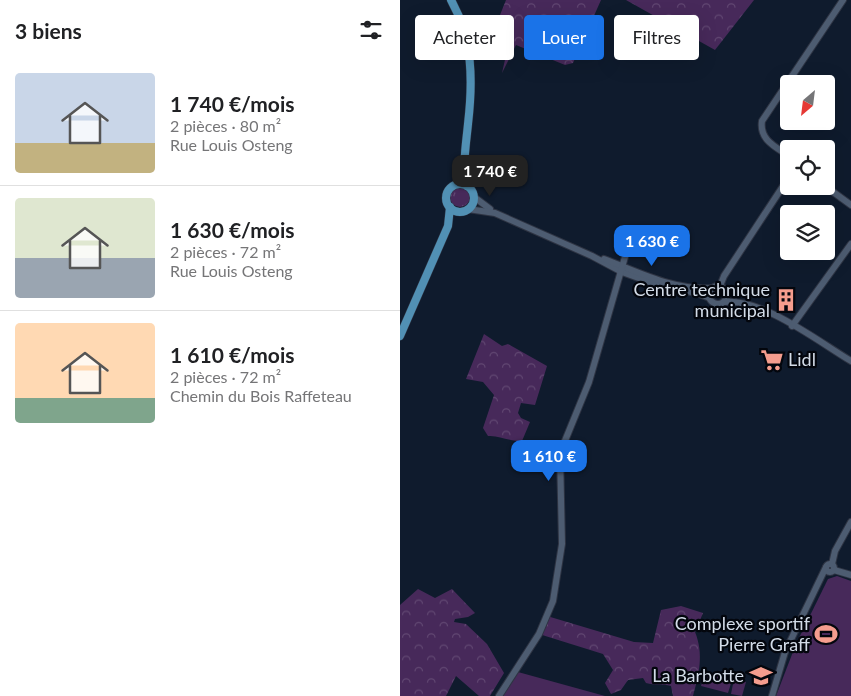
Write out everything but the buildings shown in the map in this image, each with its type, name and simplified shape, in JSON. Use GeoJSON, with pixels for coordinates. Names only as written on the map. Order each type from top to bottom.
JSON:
{"type":"FeatureCollection","features":[{"type":"Feature","properties":{"kind":"main road"},"geometry":{"type":"LineString","coordinates":[[448,226],[465,210],[474,197],[467,186],[464,165],[472,91],[471,65],[465,34],[451,0]]}},
{"type":"Feature","properties":{"kind":"main road"},"geometry":{"type":"LineString","coordinates":[[400,336],[448,226],[450,207],[447,202],[446,193],[455,184],[464,165]]}},
{"type":"Feature","properties":{"kind":"main road"},"geometry":{"type":"LineString","coordinates":[[455,184],[467,186]]}},
{"type":"Feature","properties":{"kind":"main road"},"geometry":{"type":"LineString","coordinates":[[450,207],[465,210]]}},
{"type":"Feature","properties":{"kind":"street"},"geometry":{"type":"LineString","coordinates":[[780,149],[765,138],[762,130],[762,121],[843,0]]}},
{"type":"Feature","properties":{"kind":"street"},"geometry":{"type":"LineString","coordinates":[[710,298],[710,293],[724,276],[780,191]]}},
{"type":"Feature","properties":{"kind":"street"},"geometry":{"type":"LineString","coordinates":[[835,193],[851,205]]}},
{"type":"Feature","properties":{"kind":"street"},"geometry":{"type":"LineString","coordinates":[[474,197],[495,213],[655,284],[696,293],[710,298],[716,303],[746,303]]}},
{"type":"Feature","properties":{"kind":"street"},"geometry":{"type":"LineString","coordinates":[[465,210],[495,213]]}},
{"type":"Feature","properties":{"kind":"street"},"geometry":{"type":"LineString","coordinates":[[499,696],[539,634],[553,601],[559,574],[562,544],[560,453],[587,390],[631,236]]}},
{"type":"Feature","properties":{"kind":"street"},"geometry":{"type":"LineString","coordinates":[[792,326],[851,244]]}},
{"type":"Feature","properties":{"kind":"street"},"geometry":{"type":"LineString","coordinates":[[622,269],[697,288],[716,287],[746,303],[762,308],[851,361]]}},
{"type":"Feature","properties":{"kind":"street"},"geometry":{"type":"LineString","coordinates":[[724,302],[727,292]]}},
{"type":"Feature","properties":{"kind":"street"},"geometry":{"type":"LineString","coordinates":[[772,696],[785,652],[821,579],[831,568],[835,550],[851,522]]}},
{"type":"Feature","properties":{"kind":"street"},"geometry":{"type":"LineString","coordinates":[[831,568],[851,575]]}},
{"type":"Feature","properties":{"kind":"green space"},"geometry":{"type":"Polygon","coordinates":[[[506,0],[601,0],[594,15],[524,15],[524,48],[516,45],[514,49],[514,15],[500,15],[506,0]]]}},
{"type":"Feature","properties":{"kind":"green space"},"geometry":{"type":"Polygon","coordinates":[[[626,0],[754,0],[715,50],[699,41],[699,15],[653,15],[626,0]]]}},
{"type":"Feature","properties":{"kind":"green space"},"geometry":{"type":"Polygon","coordinates":[[[505,60],[508,60],[502,73],[505,60]]]}},
{"type":"Feature","properties":{"kind":"green space"},"geometry":{"type":"Polygon","coordinates":[[[553,60],[574,60],[573,63],[565,65],[553,60]]]}},
{"type":"Feature","properties":{"kind":"green space"},"geometry":{"type":"Polygon","coordinates":[[[460,187],[467,190],[470,197],[467,204],[460,207],[453,204],[450,197],[453,190],[460,187]]]}},
{"type":"Feature","properties":{"kind":"green space"},"geometry":{"type":"Polygon","coordinates":[[[484,334],[502,346],[508,344],[547,366],[535,405],[521,403],[518,413],[521,418],[530,422],[522,441],[488,436],[483,428],[494,395],[483,382],[466,379],[484,334]]]}},
{"type":"Feature","properties":{"kind":"green space","name":"Complexe sportif Pierre Graff"},"geometry":{"type":"Polygon","coordinates":[[[837,576],[851,581],[851,696],[776,696],[796,644],[828,579],[837,576]]]}},
{"type":"Feature","properties":{"kind":"green space"},"geometry":{"type":"Polygon","coordinates":[[[418,589],[435,598],[452,589],[475,613],[468,617],[455,619],[454,622],[466,624],[487,644],[504,673],[490,696],[479,696],[456,676],[446,696],[400,696],[400,605],[418,589]]]}},
{"type":"Feature","properties":{"kind":"green space"},"geometry":{"type":"Polygon","coordinates":[[[681,606],[703,613],[695,632],[700,656],[699,672],[693,696],[673,696],[671,686],[646,683],[643,678],[628,680],[621,690],[611,694],[605,683],[613,670],[603,654],[539,634],[547,616],[634,642],[653,643],[661,610],[681,606]]]}},
{"type":"Feature","properties":{"kind":"green space"},"geometry":{"type":"Polygon","coordinates":[[[518,672],[605,696],[502,696],[518,672]]]}},
{"type":"Feature","properties":{"kind":"green space"},"geometry":{"type":"Polygon","coordinates":[[[705,672],[732,680],[728,693],[701,686],[705,672]]]}},
{"type":"Feature","properties":{"kind":"green space"},"geometry":{"type":"Polygon","coordinates":[[[734,679],[746,682],[742,696],[731,694],[734,679]]]}},
{"type":"Feature","properties":{"kind":"place","name":"Centre technique municipal"},"geometry":{"type":"Point","coordinates":[786,300]}},
{"type":"Feature","properties":{"kind":"place","name":"Lidl"},"geometry":{"type":"Point","coordinates":[772,360]}},
{"type":"Feature","properties":{"kind":"place","name":"Complexe sportif Pierre Graff"},"geometry":{"type":"Point","coordinates":[826,634]}},
{"type":"Feature","properties":{"kind":"place","name":"La Barbotte"},"geometry":{"type":"Point","coordinates":[761,676]}}]}
